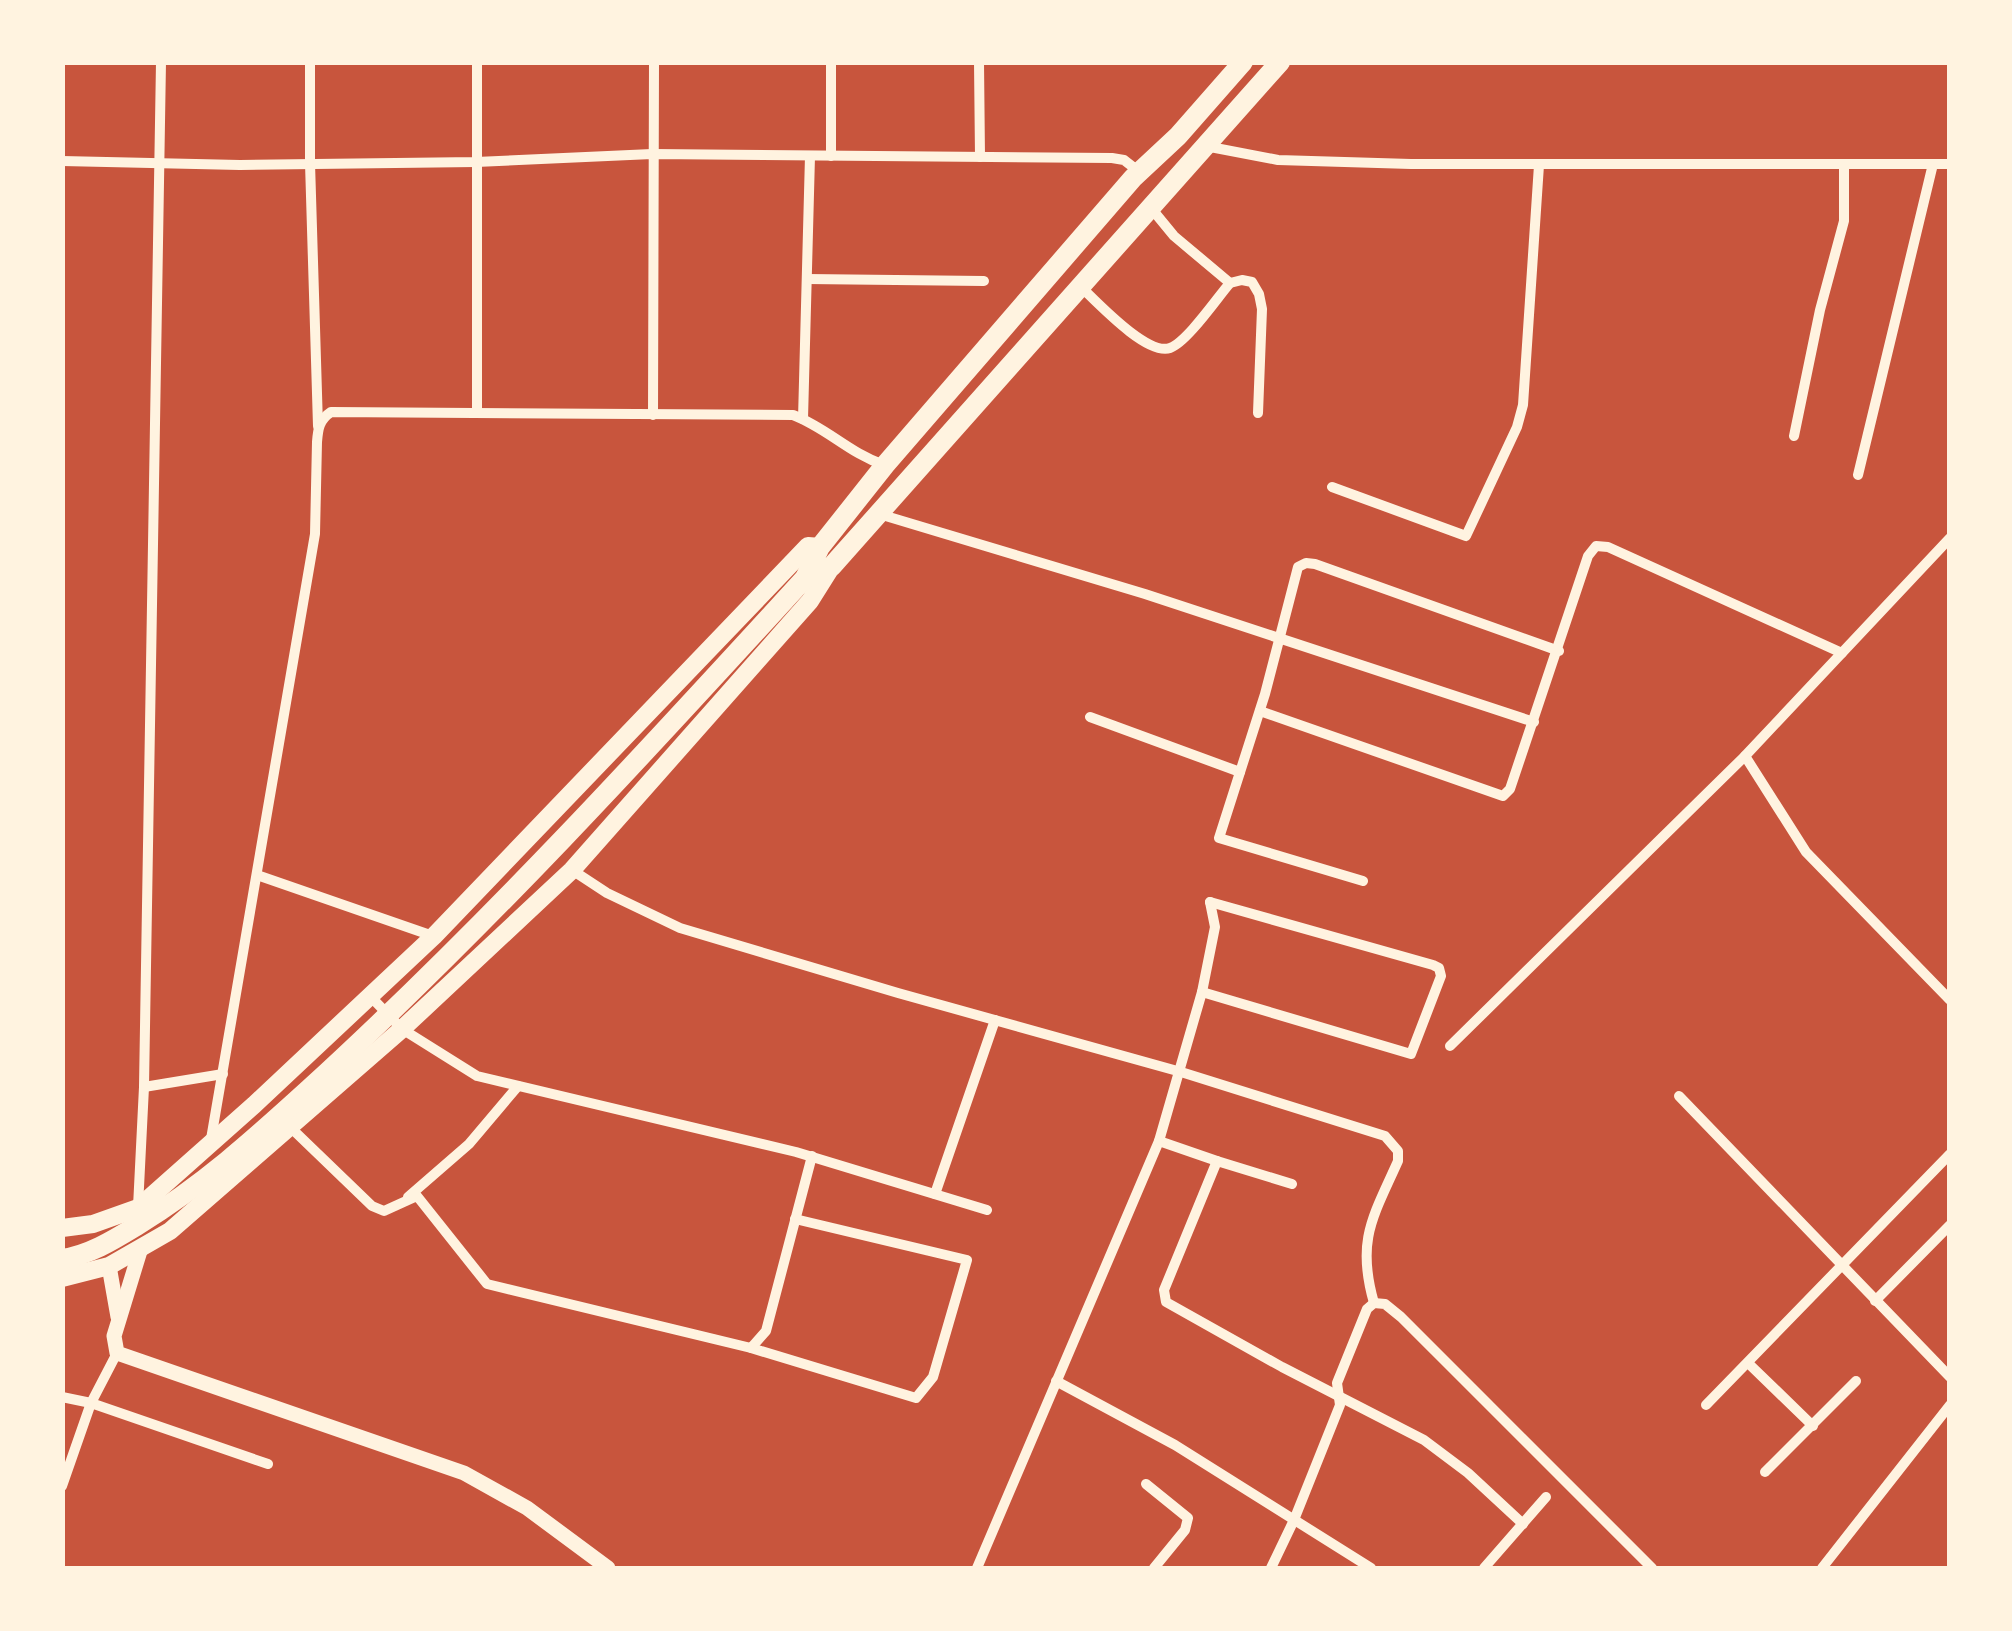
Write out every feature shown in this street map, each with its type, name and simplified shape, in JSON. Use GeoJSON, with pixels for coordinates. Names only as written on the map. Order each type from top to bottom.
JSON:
{"type":"FeatureCollection","features":[{"type":"Feature","properties":{"kind":"highway"},"geometry":{"type":"LineString","coordinates":[[62,1258],[98,1248],[161,1211],[225,1166],[399,1007],[566,839],[806,578],[820,548],[885,465],[1133,178],[1178,136],[1242,62]]}},
{"type":"Feature","properties":{"kind":"highway"},"geometry":{"type":"LineString","coordinates":[[806,578],[832,566],[1280,62]]}},
{"type":"Feature","properties":{"kind":"main road"},"geometry":{"type":"LineString","coordinates":[[62,1228],[93,1224],[138,1208],[434,936],[808,546],[820,548]]}},
{"type":"Feature","properties":{"kind":"main road"},"geometry":{"type":"LineString","coordinates":[[62,1278],[109,1266],[170,1231],[402,1028],[572,870],[810,601],[832,566]]}},
{"type":"Feature","properties":{"kind":"street"},"geometry":{"type":"LineString","coordinates":[[138,1208],[144,1087],[161,62]]}},
{"type":"Feature","properties":{"kind":"street"},"geometry":{"type":"LineString","coordinates":[[210,1143],[314,534],[318,428],[310,62]]}},
{"type":"Feature","properties":{"kind":"street"},"geometry":{"type":"LineString","coordinates":[[477,62],[477,414]]}},
{"type":"Feature","properties":{"kind":"street"},"geometry":{"type":"LineString","coordinates":[[654,62],[654,415]]}},
{"type":"Feature","properties":{"kind":"street"},"geometry":{"type":"LineString","coordinates":[[831,62],[831,156]]}},
{"type":"Feature","properties":{"kind":"street"},"geometry":{"type":"LineString","coordinates":[[979,62],[980,157]]}},
{"type":"Feature","properties":{"kind":"street"},"geometry":{"type":"LineString","coordinates":[[1204,146],[1278,160],[1539,165],[1950,164]]}},
{"type":"Feature","properties":{"kind":"street"},"geometry":{"type":"LineString","coordinates":[[62,160],[159,165],[476,162],[652,154],[1112,158],[1133,167],[1133,178]]}},
{"type":"Feature","properties":{"kind":"street"},"geometry":{"type":"LineString","coordinates":[[803,419],[810,156]]}},
{"type":"Feature","properties":{"kind":"street"},"geometry":{"type":"LineString","coordinates":[[1858,475],[1933,164]]}},
{"type":"Feature","properties":{"kind":"street"},"geometry":{"type":"LineString","coordinates":[[1332,487],[1466,536],[1517,427],[1523,404],[1539,165]]}},
{"type":"Feature","properties":{"kind":"street"},"geometry":{"type":"LineString","coordinates":[[1794,436],[1825,288],[1844,221],[1844,166]]}},
{"type":"Feature","properties":{"kind":"street"},"geometry":{"type":"LineString","coordinates":[[1151,208],[1174,236],[1230,283],[1252,282],[1260,294],[1258,413]]}},
{"type":"Feature","properties":{"kind":"street"},"geometry":{"type":"LineString","coordinates":[[806,279],[984,281]]}},
{"type":"Feature","properties":{"kind":"street"},"geometry":{"type":"LineString","coordinates":[[1079,286],[1142,340],[1155,348],[1169,348],[1180,341],[1230,283]]}},
{"type":"Feature","properties":{"kind":"street"},"geometry":{"type":"LineString","coordinates":[[318,428],[331,412],[793,415],[816,424],[859,456],[885,465]]}},
{"type":"Feature","properties":{"kind":"street"},"geometry":{"type":"LineString","coordinates":[[878,514],[1026,556],[1534,722]]}},
{"type":"Feature","properties":{"kind":"street"},"geometry":{"type":"LineString","coordinates":[[1450,1046],[1745,756],[1950,538]]}},
{"type":"Feature","properties":{"kind":"street"},"geometry":{"type":"LineString","coordinates":[[1260,711],[1502,796],[1510,789],[1588,556],[1596,546],[1608,547],[1842,653]]}},
{"type":"Feature","properties":{"kind":"street"},"geometry":{"type":"LineString","coordinates":[[1363,880],[1219,838],[1281,640],[1295,574],[1306,563],[1559,652]]}},
{"type":"Feature","properties":{"kind":"street"},"geometry":{"type":"LineString","coordinates":[[1090,717],[1240,772]]}},
{"type":"Feature","properties":{"kind":"street"},"geometry":{"type":"LineString","coordinates":[[1745,756],[1806,852],[1950,1000]]}},
{"type":"Feature","properties":{"kind":"street"},"geometry":{"type":"LineString","coordinates":[[572,870],[607,893],[680,928],[1181,1072],[1385,1136],[1398,1151],[1398,1161],[1368,1227],[1365,1247],[1374,1303]]}},
{"type":"Feature","properties":{"kind":"street"},"geometry":{"type":"LineString","coordinates":[[257,875],[434,936]]}},
{"type":"Feature","properties":{"kind":"street"},"geometry":{"type":"LineString","coordinates":[[977,1568],[1159,1141],[1202,992],[1214,927],[1210,902],[1433,965],[1439,968],[1441,976],[1411,1054],[1202,992]]}},
{"type":"Feature","properties":{"kind":"street"},"geometry":{"type":"LineString","coordinates":[[370,996],[402,1028],[462,1069],[812,1156],[986,1210]]}},
{"type":"Feature","properties":{"kind":"street"},"geometry":{"type":"LineString","coordinates":[[935,1194],[994,1020]]}},
{"type":"Feature","properties":{"kind":"street"},"geometry":{"type":"LineString","coordinates":[[144,1087],[223,1074]]}},
{"type":"Feature","properties":{"kind":"street"},"geometry":{"type":"LineString","coordinates":[[288,1125],[372,1206],[384,1211],[407,1198],[469,1144],[518,1086]]}},
{"type":"Feature","properties":{"kind":"street"},"geometry":{"type":"LineString","coordinates":[[1679,1096],[1950,1378]]}},
{"type":"Feature","properties":{"kind":"street"},"geometry":{"type":"LineString","coordinates":[[1159,1141],[1292,1184]]}},
{"type":"Feature","properties":{"kind":"street"},"geometry":{"type":"LineString","coordinates":[[1706,1405],[1950,1154]]}},
{"type":"Feature","properties":{"kind":"street"},"geometry":{"type":"LineString","coordinates":[[752,1348],[766,1330],[812,1156]]}},
{"type":"Feature","properties":{"kind":"street"},"geometry":{"type":"LineString","coordinates":[[1217,1160],[1164,1290],[1166,1302],[1424,1440],[1523,1524]]}},
{"type":"Feature","properties":{"kind":"street"},"geometry":{"type":"LineString","coordinates":[[407,1198],[417,1196],[487,1284],[752,1348],[916,1398],[933,1376],[967,1260],[955,1254],[795,1219]]}},
{"type":"Feature","properties":{"kind":"street"},"geometry":{"type":"LineString","coordinates":[[1876,1302],[1950,1225]]}},
{"type":"Feature","properties":{"kind":"street"},"geometry":{"type":"LineString","coordinates":[[62,1486],[91,1403],[117,1353],[114,1336],[140,1251]]}},
{"type":"Feature","properties":{"kind":"street"},"geometry":{"type":"LineString","coordinates":[[109,1266],[119,1321]]}},
{"type":"Feature","properties":{"kind":"street"},"geometry":{"type":"LineString","coordinates":[[1271,1568],[1340,1405],[1336,1383],[1367,1309],[1374,1303],[1385,1304],[1401,1317],[1652,1568]]}},
{"type":"Feature","properties":{"kind":"street"},"geometry":{"type":"LineString","coordinates":[[117,1353],[464,1473],[527,1508],[608,1568]]}},
{"type":"Feature","properties":{"kind":"street"},"geometry":{"type":"LineString","coordinates":[[1748,1363],[1813,1426]]}},
{"type":"Feature","properties":{"kind":"street"},"geometry":{"type":"LineString","coordinates":[[1056,1381],[1176,1445],[1370,1568]]}},
{"type":"Feature","properties":{"kind":"street"},"geometry":{"type":"LineString","coordinates":[[1764,1472],[1856,1381]]}},
{"type":"Feature","properties":{"kind":"street"},"geometry":{"type":"LineString","coordinates":[[62,1397],[91,1403],[268,1464]]}},
{"type":"Feature","properties":{"kind":"street"},"geometry":{"type":"LineString","coordinates":[[1822,1568],[1950,1405]]}},
{"type":"Feature","properties":{"kind":"street"},"geometry":{"type":"LineString","coordinates":[[1146,1484],[1188,1518],[1185,1530],[1154,1568]]}},
{"type":"Feature","properties":{"kind":"street"},"geometry":{"type":"LineString","coordinates":[[1484,1568],[1546,1498]]}}]}
